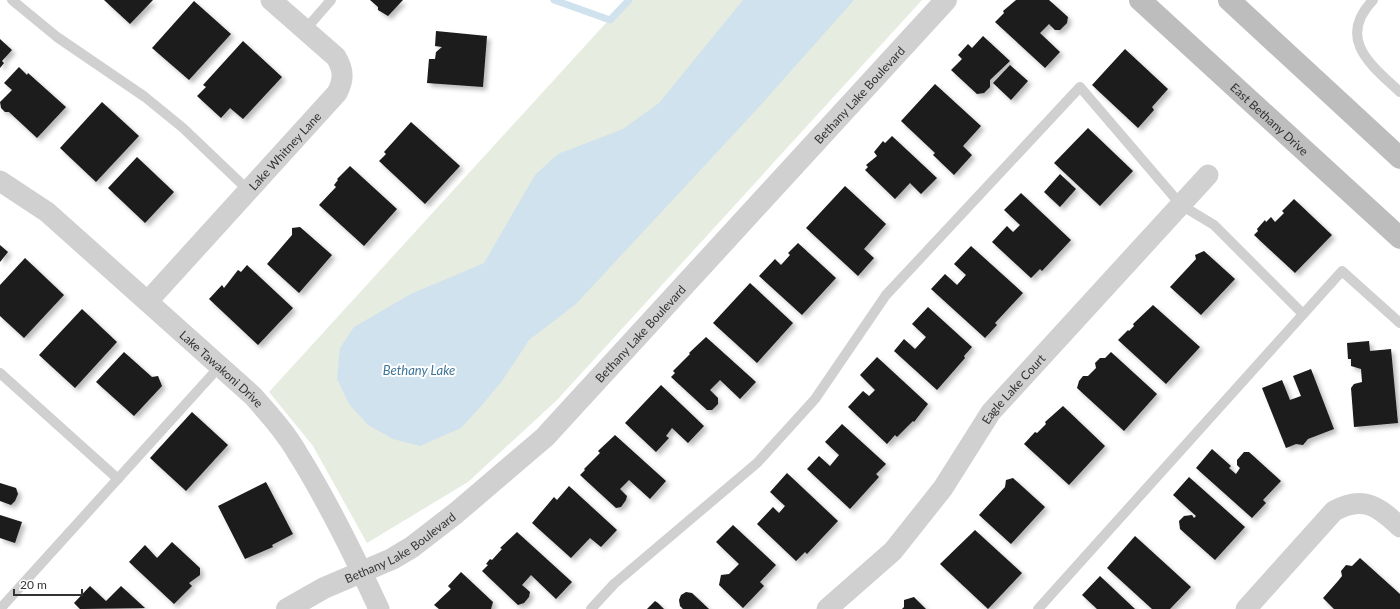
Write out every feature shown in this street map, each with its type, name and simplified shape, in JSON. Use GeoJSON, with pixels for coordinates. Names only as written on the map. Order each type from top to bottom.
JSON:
{"type":"FeatureCollection","features":[{"type":"Feature","properties":{"kind":"main road","name":"East Bethany Drive"},"geometry":{"type":"LineString","coordinates":[[1140,0],[1400,238]]}},
{"type":"Feature","properties":{"kind":"main road"},"geometry":{"type":"LineString","coordinates":[[1229,0],[1400,158]]}},
{"type":"Feature","properties":{"kind":"street","name":"Lake Whitney Lane"},"geometry":{"type":"LineString","coordinates":[[148,301],[337,93],[341,85],[343,75],[341,65],[336,57],[271,0]]}},
{"type":"Feature","properties":{"kind":"street","name":"Bethany Lake Boulevard"},"geometry":{"type":"LineString","coordinates":[[287,609],[324,588],[392,559],[412,547],[456,513],[545,437],[946,0]]}},
{"type":"Feature","properties":{"kind":"street","name":"Eagle Lake Court"},"geometry":{"type":"LineString","coordinates":[[827,609],[892,550],[943,488],[991,412],[1208,175]]}},
{"type":"Feature","properties":{"kind":"street","name":"Lake Tawakoni Drive"},"geometry":{"type":"LineString","coordinates":[[0,181],[47,212],[253,396],[298,453],[362,572],[379,609]]}},
{"type":"Feature","properties":{"kind":"street"},"geometry":{"type":"LineString","coordinates":[[1246,609],[1334,512],[1346,505],[1359,503],[1372,505],[1384,512],[1400,527]]}},
{"type":"Feature","properties":{"kind":"lane"},"geometry":{"type":"LineString","coordinates":[[12,0],[57,37],[146,97],[183,128],[248,190]]}},
{"type":"Feature","properties":{"kind":"lane"},"geometry":{"type":"LineString","coordinates":[[305,30],[331,0]]}},
{"type":"Feature","properties":{"kind":"lane"},"geometry":{"type":"LineString","coordinates":[[1372,0],[1359,17],[1356,35],[1364,57],[1400,92]]}},
{"type":"Feature","properties":{"kind":"lane"},"geometry":{"type":"LineString","coordinates":[[592,609],[614,584],[757,463],[815,399],[886,295],[1080,87],[1180,205],[1214,225],[1303,314]]}},
{"type":"Feature","properties":{"kind":"lane"},"geometry":{"type":"LineString","coordinates":[[1038,609],[1342,271],[1400,323]]}},
{"type":"Feature","properties":{"kind":"lane"},"geometry":{"type":"LineString","coordinates":[[0,609],[220,366]]}},
{"type":"Feature","properties":{"kind":"lane"},"geometry":{"type":"LineString","coordinates":[[0,373],[118,479]]}},
{"type":"Feature","properties":{"kind":"shaded area"},"geometry":{"type":"Polygon","coordinates":[[[627,0],[922,0],[557,400],[468,482],[367,543],[313,446],[269,392],[627,0]]]}},
{"type":"Feature","properties":{"kind":"water","name":"Bethany Lake"},"geometry":{"type":"Polygon","coordinates":[[[743,0],[854,0],[759,107],[576,304],[529,340],[502,381],[461,428],[420,446],[393,439],[368,425],[349,404],[337,379],[340,348],[354,327],[411,294],[484,263],[535,175],[558,154],[623,129],[659,103],[743,0]]]}},
{"type":"Feature","properties":{"kind":"building"},"geometry":{"type":"Polygon","coordinates":[[[104,0],[153,0],[130,24],[104,0]]]}},
{"type":"Feature","properties":{"kind":"building"},"geometry":{"type":"Polygon","coordinates":[[[370,0],[403,0],[388,16],[378,10],[378,7],[370,0]]]}},
{"type":"Feature","properties":{"kind":"building"},"geometry":{"type":"Polygon","coordinates":[[[1016,0],[1049,0],[1068,17],[1067,23],[1060,30],[1055,30],[1049,24],[1040,33],[1060,52],[1045,68],[995,22],[1004,13],[1003,11],[1016,0]]]}},
{"type":"Feature","properties":{"kind":"building"},"geometry":{"type":"Polygon","coordinates":[[[194,1],[231,34],[189,80],[152,48],[194,1]]]}},
{"type":"Feature","properties":{"kind":"building"},"geometry":{"type":"Polygon","coordinates":[[[436,31],[487,36],[483,87],[427,83],[429,59],[435,59],[436,52],[442,47],[435,46],[436,31]]]}},
{"type":"Feature","properties":{"kind":"building"},"geometry":{"type":"Polygon","coordinates":[[[983,36],[1010,61],[990,80],[990,87],[984,93],[977,94],[951,70],[962,59],[958,55],[968,44],[972,48],[983,36]]]}},
{"type":"Feature","properties":{"kind":"building"},"geometry":{"type":"Polygon","coordinates":[[[0,39],[12,50],[2,61],[4,63],[0,68],[0,39]]]}},
{"type":"Feature","properties":{"kind":"building"},"geometry":{"type":"Polygon","coordinates":[[[243,41],[282,77],[243,119],[230,108],[221,118],[197,96],[206,87],[203,85],[243,41]]]}},
{"type":"Feature","properties":{"kind":"building"},"geometry":{"type":"Polygon","coordinates":[[[1125,49],[1168,89],[1152,107],[1154,110],[1138,128],[1092,85],[1125,49]]]}},
{"type":"Feature","properties":{"kind":"building"},"geometry":{"type":"Polygon","coordinates":[[[1010,65],[1028,81],[1011,100],[993,83],[1010,65]]]}},
{"type":"Feature","properties":{"kind":"building"},"geometry":{"type":"Polygon","coordinates":[[[19,67],[27,75],[28,73],[66,107],[37,138],[9,112],[5,112],[1,108],[0,102],[12,90],[4,83],[19,67]]]}},
{"type":"Feature","properties":{"kind":"building"},"geometry":{"type":"Polygon","coordinates":[[[935,84],[981,126],[963,146],[972,155],[954,175],[933,155],[935,153],[901,121],[935,84]]]}},
{"type":"Feature","properties":{"kind":"building"},"geometry":{"type":"Polygon","coordinates":[[[102,102],[139,136],[96,182],[60,148],[102,102]]]}},
{"type":"Feature","properties":{"kind":"building"},"geometry":{"type":"Polygon","coordinates":[[[411,122],[460,166],[425,204],[379,161],[386,154],[384,152],[411,122]]]}},
{"type":"Feature","properties":{"kind":"building"},"geometry":{"type":"Polygon","coordinates":[[[1088,128],[1133,171],[1100,206],[1054,163],[1088,128]]]}},
{"type":"Feature","properties":{"kind":"building"},"geometry":{"type":"Polygon","coordinates":[[[892,136],[937,178],[921,194],[910,183],[895,199],[865,170],[868,167],[866,165],[877,156],[874,152],[883,141],[885,143],[892,136]]]}},
{"type":"Feature","properties":{"kind":"building"},"geometry":{"type":"Polygon","coordinates":[[[137,157],[174,192],[145,223],[108,188],[137,157]]]}},
{"type":"Feature","properties":{"kind":"building"},"geometry":{"type":"Polygon","coordinates":[[[350,166],[397,209],[364,246],[319,205],[336,187],[334,185],[338,180],[337,179],[350,166]]]}},
{"type":"Feature","properties":{"kind":"building"},"geometry":{"type":"Polygon","coordinates":[[[1060,174],[1076,189],[1060,207],[1044,192],[1060,174]]]}},
{"type":"Feature","properties":{"kind":"building"},"geometry":{"type":"Polygon","coordinates":[[[845,186],[886,224],[864,249],[874,258],[858,276],[806,228],[845,186]]]}},
{"type":"Feature","properties":{"kind":"building"},"geometry":{"type":"Polygon","coordinates":[[[1021,193],[1071,240],[1042,271],[1040,269],[1031,278],[992,242],[1007,226],[1013,232],[1020,225],[1004,210],[1021,193]]]}},
{"type":"Feature","properties":{"kind":"building"},"geometry":{"type":"Polygon","coordinates":[[[1294,199],[1332,235],[1295,273],[1254,235],[1265,220],[1266,222],[1271,217],[1275,222],[1284,213],[1282,211],[1294,199]]]}},
{"type":"Feature","properties":{"kind":"building"},"geometry":{"type":"Polygon","coordinates":[[[300,227],[332,255],[299,293],[267,264],[292,235],[292,228],[300,227]]]}},
{"type":"Feature","properties":{"kind":"building"},"geometry":{"type":"Polygon","coordinates":[[[798,243],[836,278],[802,315],[759,276],[775,259],[781,265],[790,255],[788,253],[798,243]]]}},
{"type":"Feature","properties":{"kind":"building"},"geometry":{"type":"Polygon","coordinates":[[[0,245],[8,252],[0,262],[0,245]]]}},
{"type":"Feature","properties":{"kind":"building"},"geometry":{"type":"Polygon","coordinates":[[[971,246],[1023,293],[995,323],[997,325],[985,338],[931,289],[945,274],[957,285],[966,275],[954,264],[971,246]]]}},
{"type":"Feature","properties":{"kind":"building"},"geometry":{"type":"Polygon","coordinates":[[[1204,251],[1235,279],[1201,315],[1170,287],[1196,259],[1195,255],[1204,251]]]}},
{"type":"Feature","properties":{"kind":"building"},"geometry":{"type":"Polygon","coordinates":[[[25,258],[64,295],[24,338],[0,316],[0,285],[25,258]]]}},
{"type":"Feature","properties":{"kind":"building"},"geometry":{"type":"Polygon","coordinates":[[[247,265],[293,308],[258,345],[209,299],[222,285],[224,288],[238,270],[241,272],[247,265]]]}},
{"type":"Feature","properties":{"kind":"building"},"geometry":{"type":"Polygon","coordinates":[[[750,283],[793,323],[757,363],[713,323],[750,283]]]}},
{"type":"Feature","properties":{"kind":"building"},"geometry":{"type":"Polygon","coordinates":[[[1153,305],[1200,347],[1166,384],[1118,340],[1134,326],[1133,324],[1153,305]]]}},
{"type":"Feature","properties":{"kind":"building"},"geometry":{"type":"Polygon","coordinates":[[[928,307],[972,347],[964,356],[965,358],[937,390],[894,351],[904,339],[915,349],[926,337],[912,324],[928,307]]]}},
{"type":"Feature","properties":{"kind":"building"},"geometry":{"type":"Polygon","coordinates":[[[82,309],[117,342],[75,388],[39,355],[82,309]]]}},
{"type":"Feature","properties":{"kind":"building"},"geometry":{"type":"Polygon","coordinates":[[[706,337],[756,382],[740,399],[720,380],[710,390],[718,398],[718,404],[712,410],[707,410],[671,377],[675,373],[673,371],[706,337]]]}},
{"type":"Feature","properties":{"kind":"building"},"geometry":{"type":"Polygon","coordinates":[[[1369,341],[1370,351],[1391,349],[1398,423],[1354,427],[1351,388],[1354,384],[1362,382],[1361,369],[1351,366],[1351,359],[1348,359],[1347,343],[1369,341]]]}},
{"type":"Feature","properties":{"kind":"building"},"geometry":{"type":"Polygon","coordinates":[[[124,352],[152,377],[158,376],[162,386],[134,416],[96,382],[124,352]]]}},
{"type":"Feature","properties":{"kind":"building"},"geometry":{"type":"Polygon","coordinates":[[[1111,352],[1157,394],[1124,431],[1077,388],[1079,381],[1083,376],[1088,376],[1096,368],[1095,363],[1100,358],[1105,358],[1111,352]]]}},
{"type":"Feature","properties":{"kind":"building"},"geometry":{"type":"Polygon","coordinates":[[[877,357],[928,404],[914,422],[913,421],[897,437],[895,435],[887,444],[848,407],[863,391],[869,396],[875,390],[860,375],[877,357]]]}},
{"type":"Feature","properties":{"kind":"building"},"geometry":{"type":"Polygon","coordinates":[[[1311,369],[1334,429],[1308,439],[1303,445],[1296,444],[1286,448],[1262,388],[1282,380],[1290,400],[1301,396],[1293,376],[1311,369]]]}},
{"type":"Feature","properties":{"kind":"building"},"geometry":{"type":"Polygon","coordinates":[[[661,385],[704,426],[688,443],[672,428],[666,436],[669,438],[656,452],[625,423],[661,385]]]}},
{"type":"Feature","properties":{"kind":"building"},"geometry":{"type":"Polygon","coordinates":[[[1063,406],[1105,446],[1069,485],[1024,444],[1063,406]]]}},
{"type":"Feature","properties":{"kind":"building"},"geometry":{"type":"Polygon","coordinates":[[[192,412],[228,445],[186,491],[150,458],[192,412]]]}},
{"type":"Feature","properties":{"kind":"building"},"geometry":{"type":"Polygon","coordinates":[[[842,424],[886,464],[876,474],[879,477],[850,509],[807,469],[819,456],[830,466],[839,455],[825,442],[842,424]]]}},
{"type":"Feature","properties":{"kind":"building"},"geometry":{"type":"Polygon","coordinates":[[[615,435],[666,481],[650,499],[629,480],[620,489],[627,496],[626,500],[621,507],[616,508],[580,475],[600,453],[598,451],[615,435]]]}},
{"type":"Feature","properties":{"kind":"building"},"geometry":{"type":"Polygon","coordinates":[[[1212,449],[1231,466],[1229,468],[1236,474],[1240,468],[1237,465],[1237,460],[1244,452],[1249,452],[1281,481],[1263,500],[1266,503],[1252,518],[1196,468],[1212,449]]]}},
{"type":"Feature","properties":{"kind":"building"},"geometry":{"type":"Polygon","coordinates":[[[787,473],[838,521],[807,554],[805,552],[796,561],[757,524],[773,507],[779,513],[785,506],[770,492],[787,473]]]}},
{"type":"Feature","properties":{"kind":"building"},"geometry":{"type":"Polygon","coordinates":[[[1189,477],[1245,527],[1215,560],[1180,529],[1179,521],[1184,516],[1192,515],[1194,518],[1196,516],[1173,495],[1189,477]]]}},
{"type":"Feature","properties":{"kind":"building"},"geometry":{"type":"Polygon","coordinates":[[[1013,478],[1045,507],[1011,544],[979,515],[1005,487],[1006,480],[1013,478]]]}},
{"type":"Feature","properties":{"kind":"building"},"geometry":{"type":"Polygon","coordinates":[[[266,482],[293,534],[272,545],[273,547],[245,559],[218,506],[266,482]]]}},
{"type":"Feature","properties":{"kind":"building"},"geometry":{"type":"Polygon","coordinates":[[[0,483],[16,488],[18,494],[15,501],[11,505],[0,501],[0,483]]]}},
{"type":"Feature","properties":{"kind":"building"},"geometry":{"type":"Polygon","coordinates":[[[569,486],[617,530],[601,547],[590,538],[571,558],[532,523],[554,497],[557,500],[569,486]]]}},
{"type":"Feature","properties":{"kind":"building"},"geometry":{"type":"Polygon","coordinates":[[[0,515],[22,522],[15,543],[0,538],[0,515]]]}},
{"type":"Feature","properties":{"kind":"building"},"geometry":{"type":"Polygon","coordinates":[[[733,525],[776,565],[760,582],[764,586],[743,608],[719,585],[721,575],[729,574],[739,564],[716,542],[733,525]]]}},
{"type":"Feature","properties":{"kind":"building"},"geometry":{"type":"Polygon","coordinates":[[[975,530],[1022,573],[988,609],[940,564],[975,530]]]}},
{"type":"Feature","properties":{"kind":"building"},"geometry":{"type":"Polygon","coordinates":[[[517,532],[572,582],[556,599],[531,575],[522,585],[530,592],[529,597],[524,603],[518,605],[482,571],[488,565],[486,564],[490,559],[492,560],[502,549],[500,548],[517,532]]]}},
{"type":"Feature","properties":{"kind":"building"},"geometry":{"type":"Polygon","coordinates":[[[1135,536],[1191,587],[1170,609],[1152,609],[1107,568],[1135,536]]]}},
{"type":"Feature","properties":{"kind":"building"},"geometry":{"type":"Polygon","coordinates":[[[172,542],[200,568],[200,575],[189,583],[192,586],[174,604],[129,562],[145,545],[157,558],[172,542]]]}},
{"type":"Feature","properties":{"kind":"building"},"geometry":{"type":"Polygon","coordinates":[[[1360,558],[1400,594],[1400,609],[1334,609],[1323,598],[1342,576],[1341,571],[1346,565],[1352,566],[1360,558]]]}},
{"type":"Feature","properties":{"kind":"building"},"geometry":{"type":"Polygon","coordinates":[[[461,572],[493,602],[491,609],[439,609],[434,605],[451,589],[448,586],[461,572]]]}},
{"type":"Feature","properties":{"kind":"building"},"geometry":{"type":"Polygon","coordinates":[[[1100,576],[1135,609],[1097,609],[1082,595],[1100,576]]]}},
{"type":"Feature","properties":{"kind":"building"},"geometry":{"type":"Polygon","coordinates":[[[90,586],[106,601],[121,586],[145,608],[80,609],[74,603],[90,586]]]}},
{"type":"Feature","properties":{"kind":"building"},"geometry":{"type":"Polygon","coordinates":[[[686,592],[692,593],[709,609],[683,609],[680,606],[679,600],[681,595],[686,592]]]}},
{"type":"Feature","properties":{"kind":"building"},"geometry":{"type":"Polygon","coordinates":[[[914,597],[926,609],[902,609],[904,607],[904,600],[914,597]]]}},
{"type":"Feature","properties":{"kind":"building"},"geometry":{"type":"Polygon","coordinates":[[[655,601],[658,603],[664,609],[647,609],[655,601]]]}},
{"type":"Feature","properties":{"kind":"waterway"},"geometry":{"type":"LineString","coordinates":[[554,0],[610,20],[629,0]]}}]}
